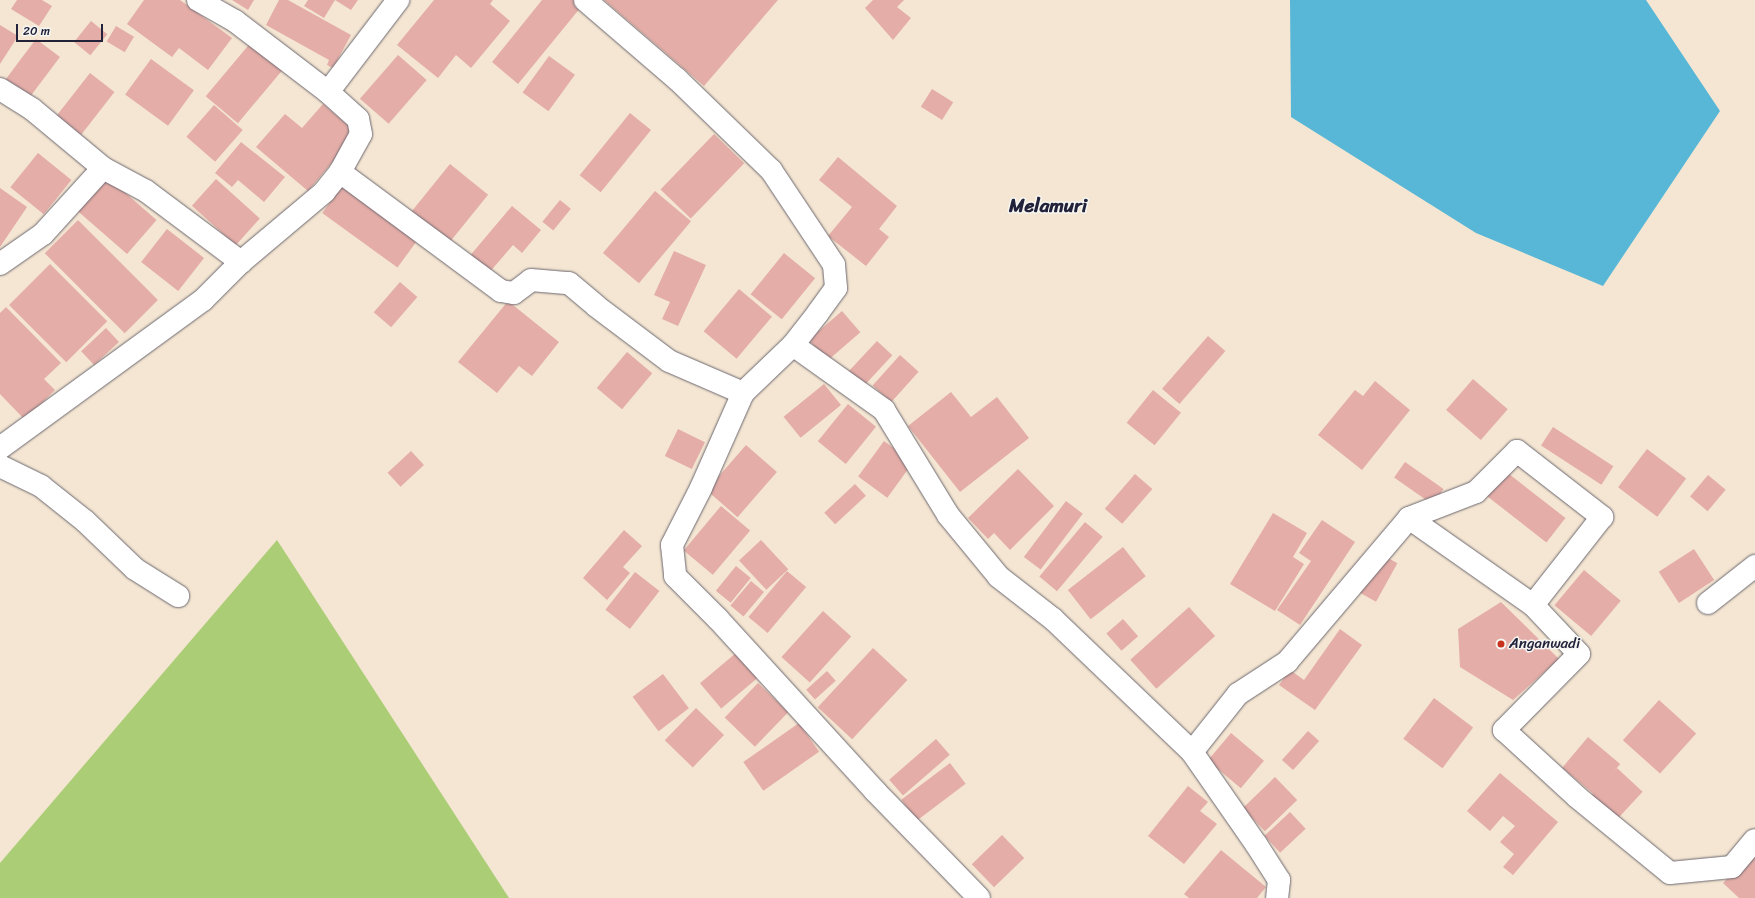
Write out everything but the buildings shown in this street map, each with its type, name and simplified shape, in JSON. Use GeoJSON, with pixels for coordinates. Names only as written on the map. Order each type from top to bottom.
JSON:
{"type":"FeatureCollection","features":[{"type":"Feature","properties":{"kind":"street"},"geometry":{"type":"LineString","coordinates":[[0,448],[203,300],[241,262],[324,192],[340,172],[361,134],[358,119],[328,92],[235,21],[198,0]]}},
{"type":"Feature","properties":{"kind":"street"},"geometry":{"type":"LineString","coordinates":[[328,92],[398,0]]}},
{"type":"Feature","properties":{"kind":"street"},"geometry":{"type":"LineString","coordinates":[[585,0],[677,79],[771,170],[834,265],[836,288],[793,345],[742,393],[701,488],[672,545],[675,576],[718,619],[875,790],[979,898]]}},
{"type":"Feature","properties":{"kind":"street"},"geometry":{"type":"LineString","coordinates":[[0,89],[32,109],[103,168],[146,191],[241,262]]}},
{"type":"Feature","properties":{"kind":"street"},"geometry":{"type":"LineString","coordinates":[[0,264],[43,234],[103,168]]}},
{"type":"Feature","properties":{"kind":"street"},"geometry":{"type":"LineString","coordinates":[[340,172],[501,292],[514,293],[531,280],[569,283],[596,306],[669,361],[742,393]]}},
{"type":"Feature","properties":{"kind":"street"},"geometry":{"type":"LineString","coordinates":[[793,345],[884,410],[948,515],[999,577],[1053,618],[1192,752],[1256,844],[1279,880],[1277,898]]}},
{"type":"Feature","properties":{"kind":"street"},"geometry":{"type":"LineString","coordinates":[[1192,752],[1238,694],[1287,662],[1409,518],[1476,492],[1517,451],[1602,517],[1533,605]]}},
{"type":"Feature","properties":{"kind":"street"},"geometry":{"type":"LineString","coordinates":[[0,466],[41,486],[85,521],[135,569],[178,596]]}},
{"type":"Feature","properties":{"kind":"street"},"geometry":{"type":"LineString","coordinates":[[1409,518],[1533,605],[1579,654],[1504,730],[1577,797],[1670,873],[1732,867],[1755,840]]}},
{"type":"Feature","properties":{"kind":"street"},"geometry":{"type":"LineString","coordinates":[[1708,603],[1755,566]]}},
{"type":"Feature","properties":{"kind":"green space"},"geometry":{"type":"Polygon","coordinates":[[[277,540],[509,898],[0,898],[0,863],[277,540]]]}},
{"type":"Feature","properties":{"kind":"water"},"geometry":{"type":"Polygon","coordinates":[[[1290,0],[1646,0],[1720,111],[1603,286],[1476,233],[1291,117],[1290,0]]]}},
{"type":"Feature","properties":{"kind":"place","name":"Anganwadi"},"geometry":{"type":"Point","coordinates":[1501,644]}},
{"type":"Feature","properties":{"kind":"district","name":"Melamuri"},"geometry":{"type":"Point","coordinates":[1048,206]}}]}
